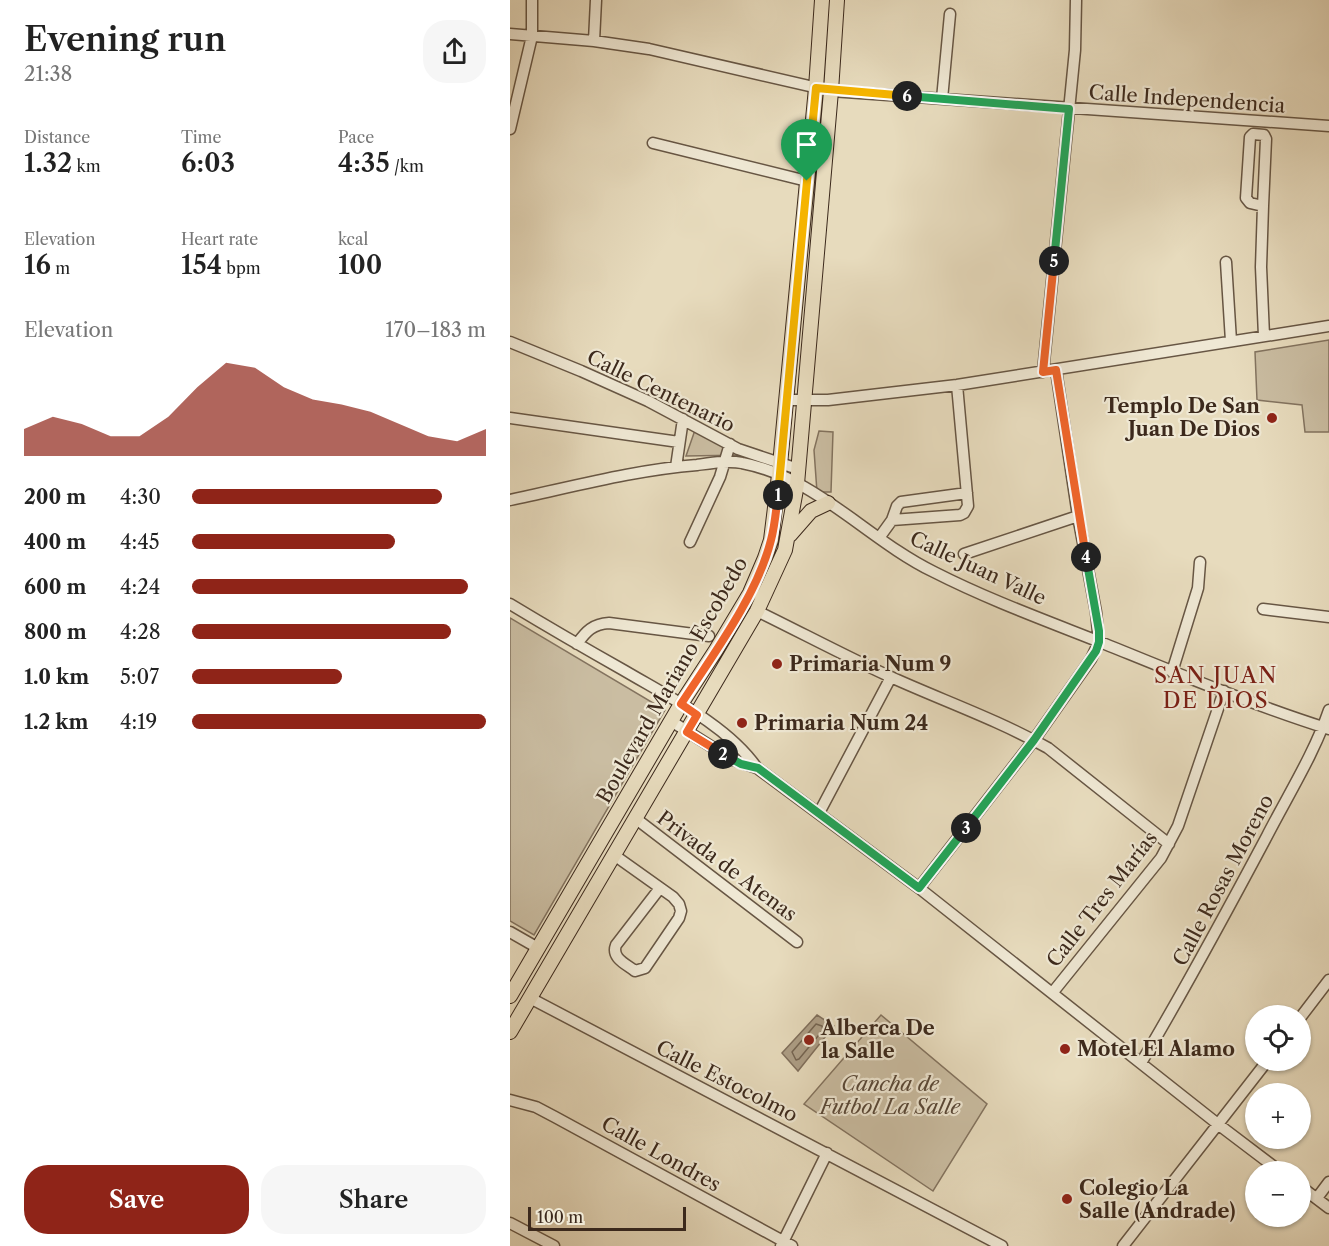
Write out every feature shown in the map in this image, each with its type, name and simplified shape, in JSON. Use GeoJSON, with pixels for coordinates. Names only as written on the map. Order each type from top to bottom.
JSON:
{"type":"FeatureCollection","features":[{"type":"Feature","properties":{"kind":"main road","name":"Boulevard Mariano Escobedo"},"geometry":{"type":"LineString","coordinates":[[510,996],[681,704],[716,650],[758,576],[771,540],[780,469],[816,88],[822,0]]}},
{"type":"Feature","properties":{"kind":"main road","name":"Boulevard Mariano Escobedo"},"geometry":{"type":"LineString","coordinates":[[510,1032],[757,611],[778,568],[789,537],[797,484],[837,0]]}},
{"type":"Feature","properties":{"kind":"main road"},"geometry":{"type":"LineString","coordinates":[[789,537],[811,511],[828,503]]}},
{"type":"Feature","properties":{"kind":"street"},"geometry":{"type":"LineString","coordinates":[[510,129],[532,36],[532,0]]}},
{"type":"Feature","properties":{"kind":"street"},"geometry":{"type":"LineString","coordinates":[[594,41],[596,0]]}},
{"type":"Feature","properties":{"kind":"street"},"geometry":{"type":"LineString","coordinates":[[1043,372],[1075,50],[1076,0]]}},
{"type":"Feature","properties":{"kind":"street"},"geometry":{"type":"LineString","coordinates":[[942,99],[950,14]]}},
{"type":"Feature","properties":{"kind":"street","name":"Calle Independencia"},"geometry":{"type":"LineString","coordinates":[[510,34],[594,41],[691,57],[831,91],[1329,126]]}},
{"type":"Feature","properties":{"kind":"street"},"geometry":{"type":"LineString","coordinates":[[1263,206],[1250,203],[1246,198],[1250,137],[1254,135],[1264,135],[1266,139],[1261,267],[1264,336]]}},
{"type":"Feature","properties":{"kind":"street"},"geometry":{"type":"LineString","coordinates":[[653,143],[807,181]]}},
{"type":"Feature","properties":{"kind":"street"},"geometry":{"type":"LineString","coordinates":[[1226,262],[1231,341]]}},
{"type":"Feature","properties":{"kind":"street"},"geometry":{"type":"LineString","coordinates":[[786,400],[828,400],[957,386],[1329,326]]}},
{"type":"Feature","properties":{"kind":"street","name":"Calle Centenario"},"geometry":{"type":"LineString","coordinates":[[510,342],[581,370],[780,469],[798,469]]}},
{"type":"Feature","properties":{"kind":"street"},"geometry":{"type":"LineString","coordinates":[[919,888],[1034,740],[1091,659],[1099,642],[1056,370]]}},
{"type":"Feature","properties":{"kind":"street"},"geometry":{"type":"LineString","coordinates":[[892,520],[960,515],[968,506],[957,386]]}},
{"type":"Feature","properties":{"kind":"street"},"geometry":{"type":"LineString","coordinates":[[510,418],[679,442]]}},
{"type":"Feature","properties":{"kind":"street"},"geometry":{"type":"LineString","coordinates":[[676,466],[683,420]]}},
{"type":"Feature","properties":{"kind":"street"},"geometry":{"type":"LineString","coordinates":[[690,542],[726,462],[730,444]]}},
{"type":"Feature","properties":{"kind":"street","name":"Calle Juan Valle"},"geometry":{"type":"LineString","coordinates":[[510,500],[676,466],[740,462],[780,469],[797,484],[931,571],[1172,672],[1326,728]]}},
{"type":"Feature","properties":{"kind":"street"},"geometry":{"type":"LineString","coordinates":[[879,538],[901,502],[967,493]]}},
{"type":"Feature","properties":{"kind":"street"},"geometry":{"type":"LineString","coordinates":[[964,554],[1078,516]]}},
{"type":"Feature","properties":{"kind":"street"},"geometry":{"type":"LineString","coordinates":[[1172,672],[1198,588],[1200,562]]}},
{"type":"Feature","properties":{"kind":"street"},"geometry":{"type":"LineString","coordinates":[[510,604],[681,704],[734,742],[758,768],[919,888],[1266,1161]]}},
{"type":"Feature","properties":{"kind":"street"},"geometry":{"type":"LineString","coordinates":[[1263,609],[1329,617]]}},
{"type":"Feature","properties":{"kind":"street"},"geometry":{"type":"LineString","coordinates":[[757,611],[891,677],[1034,740],[1048,748],[1169,844]]}},
{"type":"Feature","properties":{"kind":"street"},"geometry":{"type":"LineString","coordinates":[[577,644],[586,631],[594,626],[609,623],[709,636]]}},
{"type":"Feature","properties":{"kind":"street"},"geometry":{"type":"LineString","coordinates":[[819,813],[891,677]]}},
{"type":"Feature","properties":{"kind":"street","name":"Calle Tres Marías"},"geometry":{"type":"LineString","coordinates":[[1053,992],[1161,858],[1169,844],[1178,826],[1224,691]]}},
{"type":"Feature","properties":{"kind":"street","name":"Calle Rosas Moreno"},"geometry":{"type":"LineString","coordinates":[[1141,1063],[1189,983],[1326,728],[1329,710]]}},
{"type":"Feature","properties":{"kind":"street"},"geometry":{"type":"LineString","coordinates":[[671,722],[731,759],[758,768]]}},
{"type":"Feature","properties":{"kind":"street","name":"Privada de Atenas"},"geometry":{"type":"LineString","coordinates":[[635,818],[797,942]]}},
{"type":"Feature","properties":{"kind":"street"},"geometry":{"type":"LineString","coordinates":[[614,855],[660,888],[679,904],[681,912],[645,968],[635,971],[615,956],[614,951],[660,888]]}},
{"type":"Feature","properties":{"kind":"street"},"geometry":{"type":"LineString","coordinates":[[510,932],[538,948]]}},
{"type":"Feature","properties":{"kind":"street"},"geometry":{"type":"LineString","coordinates":[[1310,1005],[1329,980]]}},
{"type":"Feature","properties":{"kind":"street","name":"Calle Estocolmo"},"geometry":{"type":"LineString","coordinates":[[530,998],[1002,1246]]}},
{"type":"Feature","properties":{"kind":"street"},"geometry":{"type":"LineString","coordinates":[[1123,1246],[1260,1071]]}},
{"type":"Feature","properties":{"kind":"street","name":"Calle Londres"},"geometry":{"type":"LineString","coordinates":[[510,1100],[536,1107],[785,1244]]}},
{"type":"Feature","properties":{"kind":"street"},"geometry":{"type":"LineString","coordinates":[[785,1244],[827,1153]]}},
{"type":"Feature","properties":{"kind":"street"},"geometry":{"type":"LineString","coordinates":[[1317,1198],[1329,1182]]}},
{"type":"Feature","properties":{"kind":"street"},"geometry":{"type":"LineString","coordinates":[[1311,1194],[1329,1208]]}},
{"type":"Feature","properties":{"kind":"street"},"geometry":{"type":"LineString","coordinates":[[510,1223],[554,1246]]}},
{"type":"Feature","properties":{"kind":"green space"},"geometry":{"type":"Polygon","coordinates":[[[1329,340],[1329,432],[1305,432],[1302,405],[1257,400],[1255,352],[1329,340]]]}},
{"type":"Feature","properties":{"kind":"green space"},"geometry":{"type":"Polygon","coordinates":[[[695,430],[745,455],[686,456],[695,430]]]}},
{"type":"Feature","properties":{"kind":"green space"},"geometry":{"type":"Polygon","coordinates":[[[819,431],[833,432],[831,492],[817,492],[814,450],[819,431]]]}},
{"type":"Feature","properties":{"kind":"green space"},"geometry":{"type":"Polygon","coordinates":[[[510,618],[665,710],[534,935],[510,921],[510,618]]]}},
{"type":"Feature","properties":{"kind":"green space","name":"Cancha de Futbol La Salle"},"geometry":{"type":"Polygon","coordinates":[[[881,1015],[987,1104],[933,1191],[804,1104],[881,1015]]]}},
{"type":"Feature","properties":{"kind":"water","name":"Alberca De la Salle"},"geometry":{"type":"Polygon","coordinates":[[[817,1015],[834,1026],[798,1071],[782,1053],[817,1015]]]}},
{"type":"Feature","properties":{"kind":"place","name":"Templo De San Juan De Dios"},"geometry":{"type":"Point","coordinates":[1272,418]}},
{"type":"Feature","properties":{"kind":"place","name":"Primaria Num 9"},"geometry":{"type":"Point","coordinates":[777,664]}},
{"type":"Feature","properties":{"kind":"place","name":"Primaria Num 24"},"geometry":{"type":"Point","coordinates":[742,723]}},
{"type":"Feature","properties":{"kind":"place","name":"Alberca De la Salle"},"geometry":{"type":"Point","coordinates":[809,1040]}},
{"type":"Feature","properties":{"kind":"place","name":"Motel El Alamo"},"geometry":{"type":"Point","coordinates":[1065,1049]}},
{"type":"Feature","properties":{"kind":"place","name":"Colegio La Salle (Andrade)"},"geometry":{"type":"Point","coordinates":[1067,1199]}},
{"type":"Feature","properties":{"kind":"district","name":"SAN JUAN DE DIOS"},"geometry":{"type":"Point","coordinates":[1216,688]}},
{"type":"Feature","properties":{"kind":"route"},"geometry":{"type":"LineString","coordinates":[[816,88],[1069,109],[1043,372],[1056,370],[1099,642],[1091,659],[1034,740],[919,888],[758,768],[731,759],[687,732],[697,715],[681,704],[750,593],[771,540],[775,521],[807,181],[816,88]]}}]}
